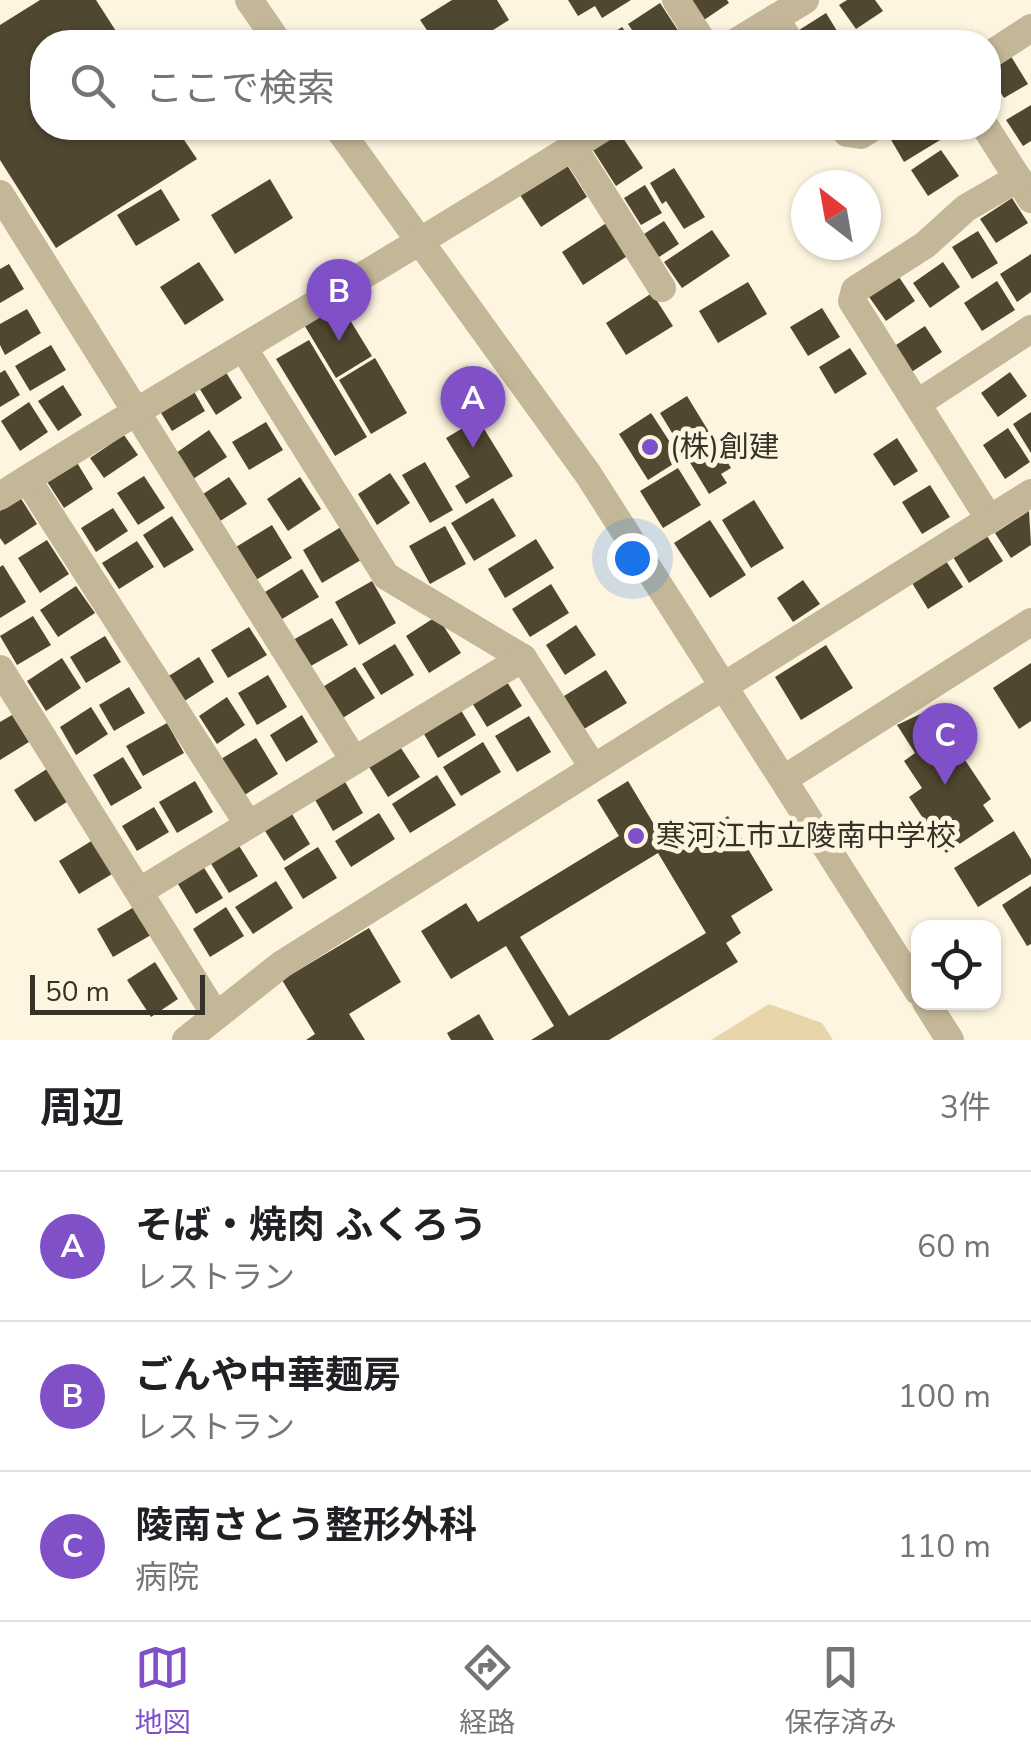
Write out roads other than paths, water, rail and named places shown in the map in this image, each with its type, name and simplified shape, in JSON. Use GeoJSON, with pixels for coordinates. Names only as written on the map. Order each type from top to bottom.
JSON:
{"type":"FeatureCollection","features":[{"type":"Feature","properties":{"kind":"street"},"geometry":{"type":"LineString","coordinates":[[249,0],[270,30]]}},
{"type":"Feature","properties":{"kind":"street"},"geometry":{"type":"LineString","coordinates":[[676,0],[695,30]]}},
{"type":"Feature","properties":{"kind":"street"},"geometry":{"type":"LineString","coordinates":[[782,30],[805,0]]}},
{"type":"Feature","properties":{"kind":"street"},"geometry":{"type":"LineString","coordinates":[[1001,48],[1031,28]]}},
{"type":"Feature","properties":{"kind":"street"},"geometry":{"type":"LineString","coordinates":[[347,140],[588,474],[911,980]]}},
{"type":"Feature","properties":{"kind":"street"},"geometry":{"type":"LineString","coordinates":[[0,496],[135,410],[244,350],[583,140]]}},
{"type":"Feature","properties":{"kind":"street"},"geometry":{"type":"LineString","coordinates":[[990,520],[852,301],[854,290],[925,245],[966,208],[1024,188],[994,140]]}},
{"type":"Feature","properties":{"kind":"street"},"geometry":{"type":"LineString","coordinates":[[572,147],[662,288]]}},
{"type":"Feature","properties":{"kind":"street"},"geometry":{"type":"LineString","coordinates":[[0,194],[354,760]]}},
{"type":"Feature","properties":{"kind":"street"},"geometry":{"type":"LineString","coordinates":[[918,403],[1031,329]]}},
{"type":"Feature","properties":{"kind":"street"},"geometry":{"type":"LineString","coordinates":[[244,350],[386,576],[523,658],[593,767]]}},
{"type":"Feature","properties":{"kind":"street"},"geometry":{"type":"LineString","coordinates":[[27,479],[248,824]]}},
{"type":"Feature","properties":{"kind":"street"},"geometry":{"type":"LineString","coordinates":[[186,1040],[282,964],[1031,494]]}},
{"type":"Feature","properties":{"kind":"street"},"geometry":{"type":"LineString","coordinates":[[784,780],[1031,622]]}},
{"type":"Feature","properties":{"kind":"street"},"geometry":{"type":"LineString","coordinates":[[140,892],[523,658]]}},
{"type":"Feature","properties":{"kind":"street"},"geometry":{"type":"LineString","coordinates":[[0,669],[216,1016]]}},
{"type":"Feature","properties":{"kind":"street"},"geometry":{"type":"LineString","coordinates":[[931,1010],[950,1040]]}},
{"type":"Feature","properties":{"kind":"place","name":"ごんや中華麺房"},"geometry":{"type":"Point","coordinates":[339,341]}},
{"type":"Feature","properties":{"kind":"place","name":"(株)創建"},"geometry":{"type":"Point","coordinates":[650,447]}},
{"type":"Feature","properties":{"kind":"place","name":"そば・焼肉 ふくろう"},"geometry":{"type":"Point","coordinates":[473,448]}},
{"type":"Feature","properties":{"kind":"place","name":"陵南さとう整形外科"},"geometry":{"type":"Point","coordinates":[945,785]}},
{"type":"Feature","properties":{"kind":"place","name":"寒河江市立陵南中学校"},"geometry":{"type":"Point","coordinates":[636,836]}}]}
